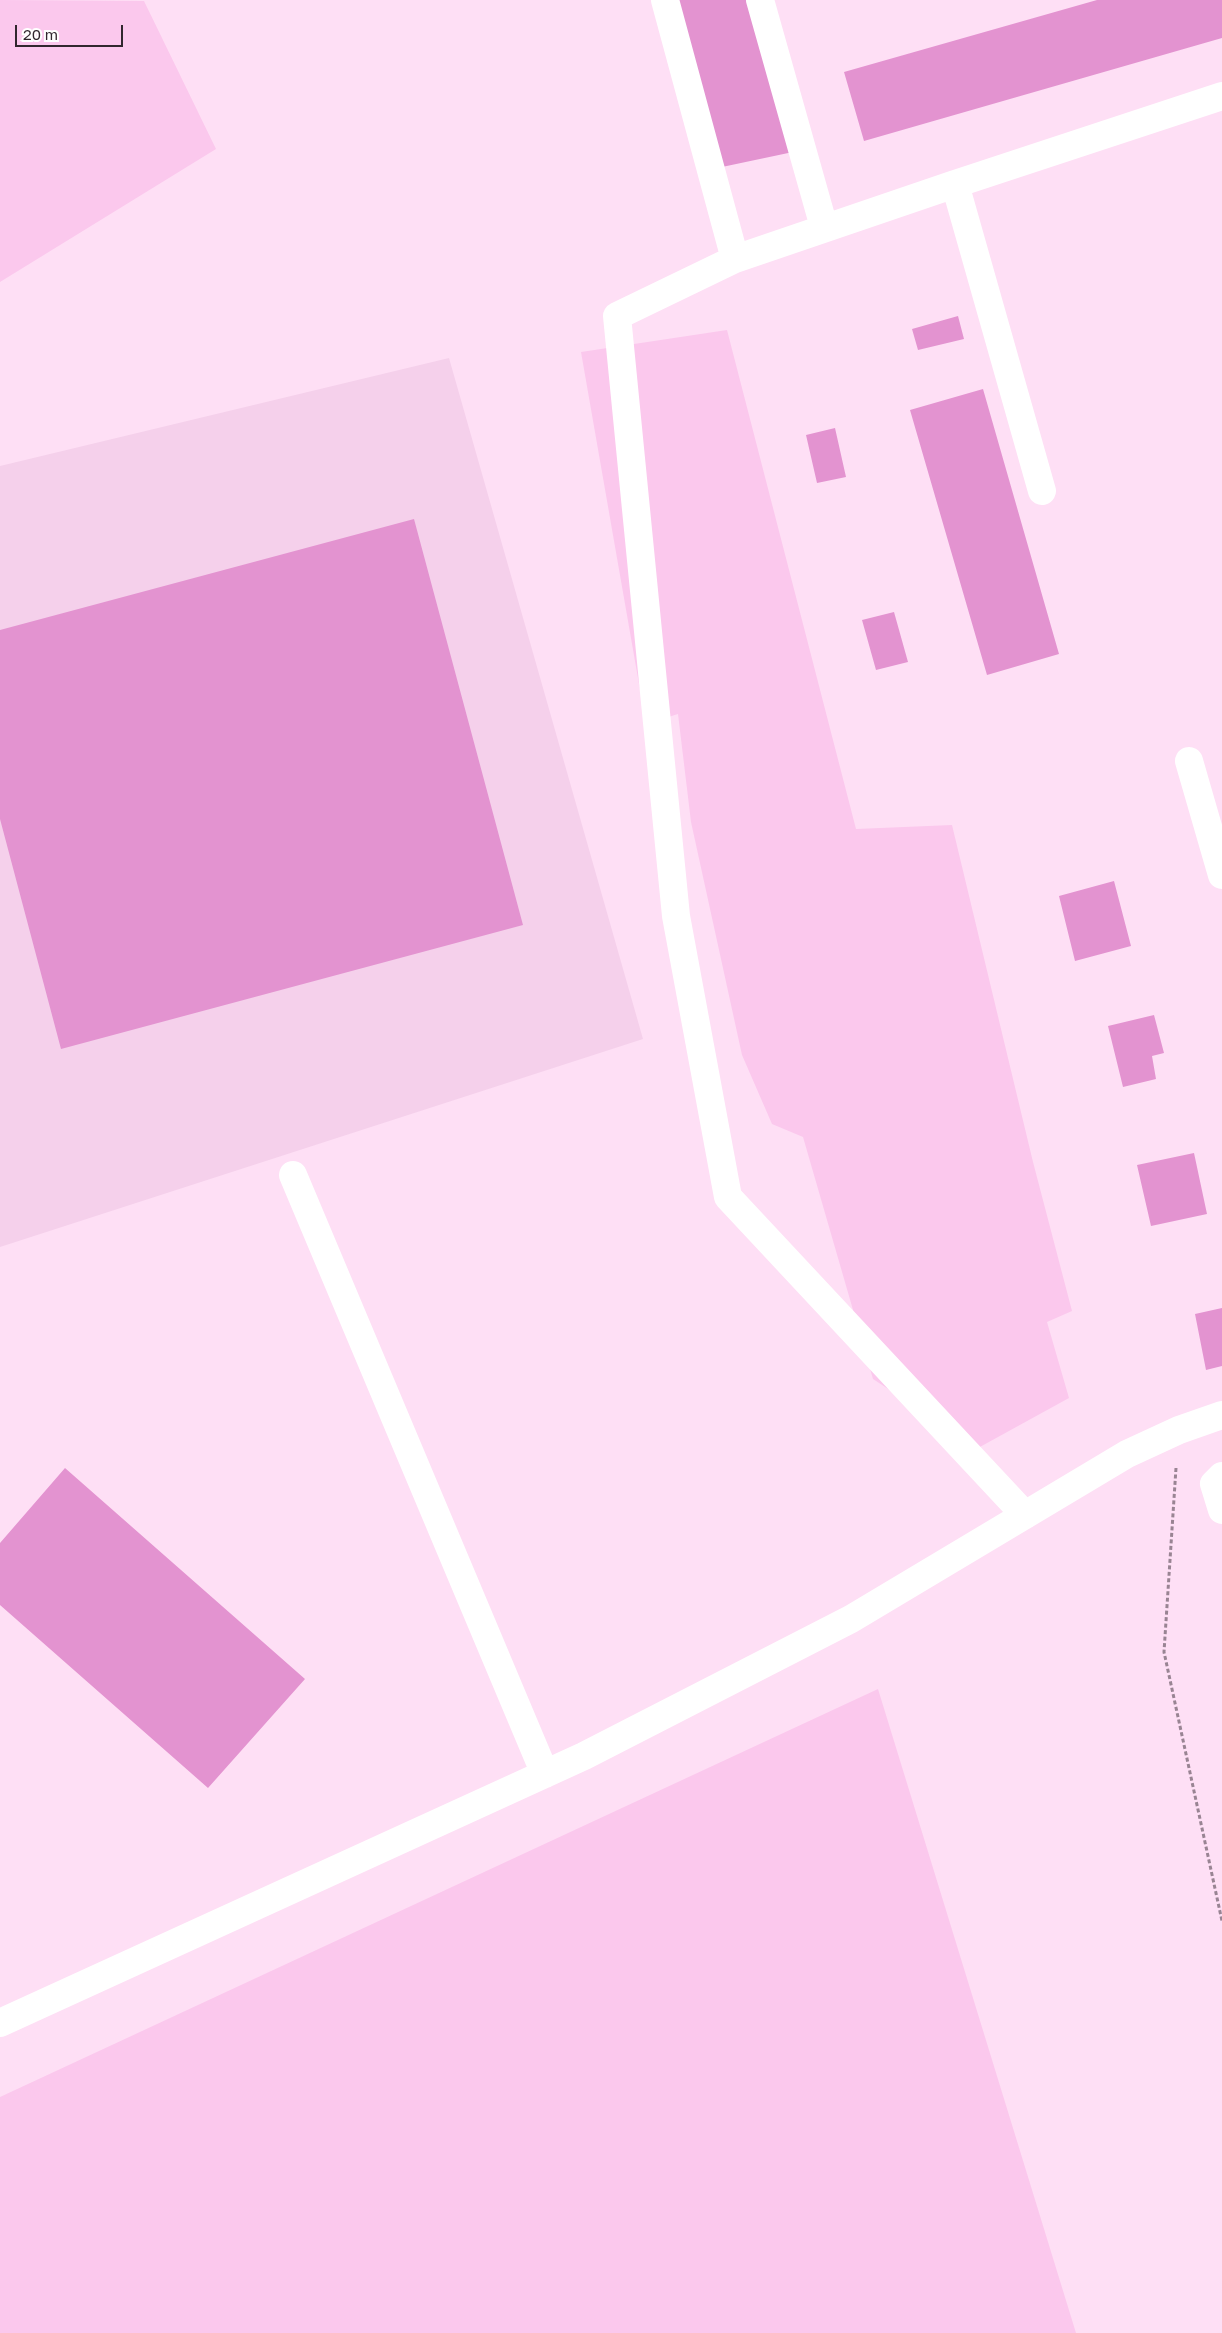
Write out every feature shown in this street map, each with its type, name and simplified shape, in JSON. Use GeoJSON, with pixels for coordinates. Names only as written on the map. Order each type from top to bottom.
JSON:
{"type":"FeatureCollection","features":[{"type":"Feature","properties":{"kind":"lane"},"geometry":{"type":"LineString","coordinates":[[665,0],[734,259]]}},
{"type":"Feature","properties":{"kind":"lane"},"geometry":{"type":"LineString","coordinates":[[760,0],[824,227]]}},
{"type":"Feature","properties":{"kind":"lane"},"geometry":{"type":"LineString","coordinates":[[1026,1515],[728,1198],[676,916],[617,316],[734,259],[824,227],[1222,96]]}},
{"type":"Feature","properties":{"kind":"lane"},"geometry":{"type":"LineString","coordinates":[[955,184],[1042,491]]}},
{"type":"Feature","properties":{"kind":"lane"},"geometry":{"type":"LineString","coordinates":[[1189,762],[1222,875]]}},
{"type":"Feature","properties":{"kind":"lane"},"geometry":{"type":"LineString","coordinates":[[293,1175],[545,1774]]}},
{"type":"Feature","properties":{"kind":"lane"},"geometry":{"type":"LineString","coordinates":[[0,2023],[584,1756],[851,1619],[1127,1454],[1179,1430],[1222,1415]]}},
{"type":"Feature","properties":{"kind":"lane"},"geometry":{"type":"LineString","coordinates":[[1222,1476],[1214,1484],[1222,1510]]}},
{"type":"Feature","properties":{"kind":"path"},"geometry":{"type":"LineString","coordinates":[[1179,1430],[1164,1652],[1222,1922]]}},
{"type":"Feature","properties":{"kind":"shaded area"},"geometry":{"type":"Polygon","coordinates":[[[0,0],[144,1],[216,149],[0,282],[0,0]]]}},
{"type":"Feature","properties":{"kind":"shaded area"},"geometry":{"type":"Polygon","coordinates":[[[727,330],[856,829],[952,825],[1033,1162],[1072,1311],[1047,1322],[1069,1398],[978,1448],[873,1379],[803,1137],[772,1124],[742,1055],[691,822],[678,714],[646,724],[581,352],[727,330]]]}},
{"type":"Feature","properties":{"kind":"shaded area"},"geometry":{"type":"Polygon","coordinates":[[[449,358],[643,1039],[0,1247],[0,466],[449,358]]]}},
{"type":"Feature","properties":{"kind":"shaded area"},"geometry":{"type":"Polygon","coordinates":[[[878,1689],[1076,2333],[0,2333],[0,2097],[878,1689]]]}},
{"type":"Feature","properties":{"kind":"building"},"geometry":{"type":"Polygon","coordinates":[[[676,0],[750,0],[793,152],[722,167],[676,0]]]}},
{"type":"Feature","properties":{"kind":"building"},"geometry":{"type":"Polygon","coordinates":[[[1097,0],[1222,0],[1222,38],[864,141],[844,72],[1097,0]]]}},
{"type":"Feature","properties":{"kind":"building"},"geometry":{"type":"Polygon","coordinates":[[[958,316],[964,339],[918,350],[912,329],[958,316]]]}},
{"type":"Feature","properties":{"kind":"building"},"geometry":{"type":"Polygon","coordinates":[[[983,389],[1059,654],[987,675],[910,410],[983,389]]]}},
{"type":"Feature","properties":{"kind":"building"},"geometry":{"type":"Polygon","coordinates":[[[835,428],[846,477],[817,483],[806,435],[835,428]]]}},
{"type":"Feature","properties":{"kind":"building"},"geometry":{"type":"Polygon","coordinates":[[[414,519],[523,925],[61,1049],[0,819],[0,630],[414,519]]]}},
{"type":"Feature","properties":{"kind":"building"},"geometry":{"type":"Polygon","coordinates":[[[894,612],[908,662],[876,670],[862,620],[894,612]]]}},
{"type":"Feature","properties":{"kind":"building"},"geometry":{"type":"Polygon","coordinates":[[[1114,881],[1131,946],[1075,961],[1059,896],[1114,881]]]}},
{"type":"Feature","properties":{"kind":"building"},"geometry":{"type":"Polygon","coordinates":[[[1154,1015],[1164,1053],[1152,1056],[1156,1079],[1123,1087],[1108,1026],[1154,1015]]]}},
{"type":"Feature","properties":{"kind":"building"},"geometry":{"type":"Polygon","coordinates":[[[1194,1153],[1207,1214],[1151,1226],[1137,1165],[1194,1153]]]}},
{"type":"Feature","properties":{"kind":"building"},"geometry":{"type":"Polygon","coordinates":[[[1222,1308],[1222,1366],[1206,1370],[1195,1314],[1222,1308]]]}},
{"type":"Feature","properties":{"kind":"building"},"geometry":{"type":"Polygon","coordinates":[[[65,1468],[305,1679],[208,1788],[0,1605],[0,1543],[65,1468]]]}}]}
